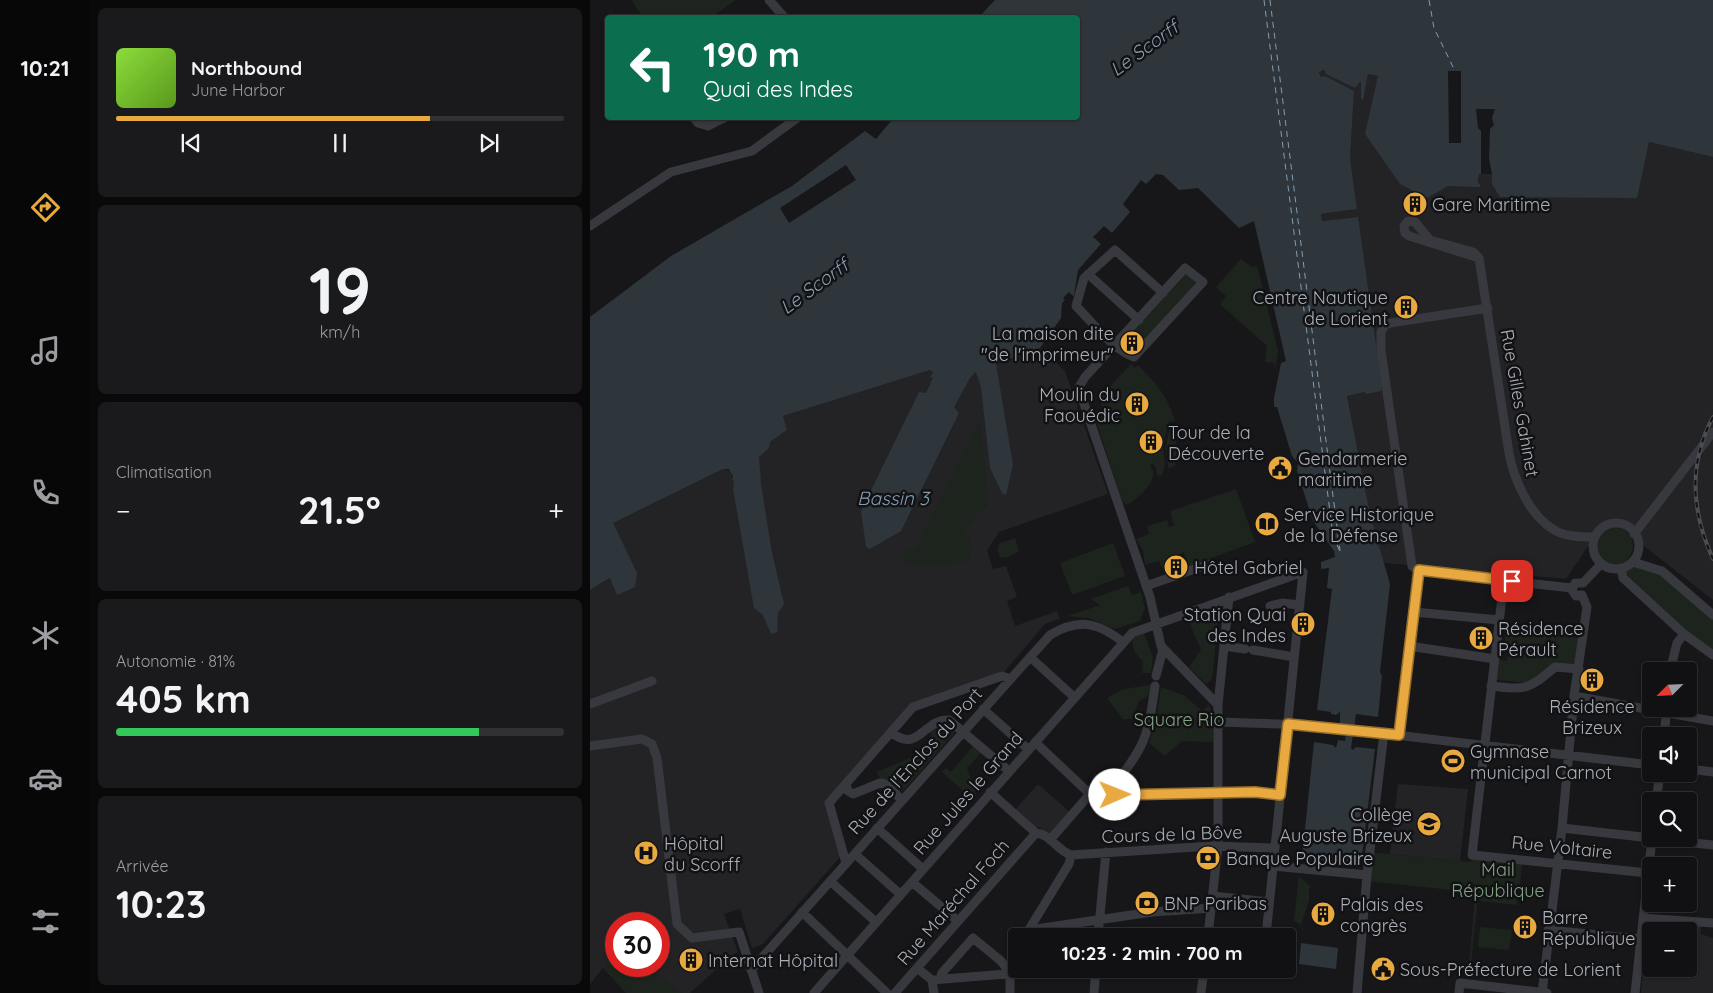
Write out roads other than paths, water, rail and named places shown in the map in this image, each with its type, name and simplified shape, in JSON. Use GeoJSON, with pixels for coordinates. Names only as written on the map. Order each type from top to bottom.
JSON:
{"type":"FeatureCollection","features":[{"type":"Feature","properties":{"kind":"street"},"geometry":{"type":"LineString","coordinates":[[769,0],[782,15]]}},
{"type":"Feature","properties":{"kind":"street"},"geometry":{"type":"LineString","coordinates":[[696,120],[708,126],[720,120]]}},
{"type":"Feature","properties":{"kind":"street"},"geometry":{"type":"LineString","coordinates":[[590,226],[672,172],[752,151],[794,120]]}},
{"type":"Feature","properties":{"kind":"street"},"geometry":{"type":"LineString","coordinates":[[1408,221],[1415,222],[1430,240],[1473,252],[1479,258],[1409,236],[1405,233],[1404,226],[1408,221]]}},
{"type":"Feature","properties":{"kind":"street"},"geometry":{"type":"LineString","coordinates":[[1163,293],[1115,250],[1084,278],[1076,306],[1116,345],[1127,355],[1134,357],[1203,282],[1185,268],[1163,293],[1139,320],[1116,345],[1085,377],[1079,387],[1146,586],[1154,624],[1163,649],[1218,705]]}},
{"type":"Feature","properties":{"kind":"street","name":"Rue Gilles Gahinet"},"geometry":{"type":"LineString","coordinates":[[1479,258],[1509,453],[1516,482],[1527,501],[1554,530],[1571,536],[1594,537]]}},
{"type":"Feature","properties":{"kind":"street"},"geometry":{"type":"LineString","coordinates":[[1088,274],[1139,320]]}},
{"type":"Feature","properties":{"kind":"street"},"geometry":{"type":"LineString","coordinates":[[1488,308],[1390,323],[1385,325],[1380,332],[1412,566],[1419,570],[1572,588]]}},
{"type":"Feature","properties":{"kind":"street"},"geometry":{"type":"LineString","coordinates":[[1634,534],[1713,432]]}},
{"type":"Feature","properties":{"kind":"street"},"geometry":{"type":"LineString","coordinates":[[1611,523],[1624,525],[1634,534],[1638,547],[1632,562],[1621,569],[1610,569],[1601,564],[1593,550],[1594,537],[1601,528],[1611,523]]}},
{"type":"Feature","properties":{"kind":"street"},"geometry":{"type":"LineString","coordinates":[[1632,562],[1662,571],[1713,615]]}},
{"type":"Feature","properties":{"kind":"street"},"geometry":{"type":"LineString","coordinates":[[1146,586],[1209,564]]}},
{"type":"Feature","properties":{"kind":"street"},"geometry":{"type":"LineString","coordinates":[[1583,583],[1601,564]]}},
{"type":"Feature","properties":{"kind":"street"},"geometry":{"type":"LineString","coordinates":[[1621,569],[1623,578],[1684,634],[1713,655]]}},
{"type":"Feature","properties":{"kind":"street"},"geometry":{"type":"LineString","coordinates":[[1399,735],[1419,570]]}},
{"type":"Feature","properties":{"kind":"street","name":"Rue Jules le Grand"},"geometry":{"type":"LineString","coordinates":[[814,993],[1132,633],[1303,572],[1300,605]]}},
{"type":"Feature","properties":{"kind":"street"},"geometry":{"type":"LineString","coordinates":[[1484,745],[1504,580]]}},
{"type":"Feature","properties":{"kind":"street"},"geometry":{"type":"LineString","coordinates":[[1572,588],[1577,582],[1583,583]]}},
{"type":"Feature","properties":{"kind":"street"},"geometry":{"type":"LineString","coordinates":[[1582,595],[1586,589],[1583,583]]}},
{"type":"Feature","properties":{"kind":"street"},"geometry":{"type":"LineString","coordinates":[[1572,588],[1574,595],[1582,595]]}},
{"type":"Feature","properties":{"kind":"street"},"geometry":{"type":"LineString","coordinates":[[1459,993],[1460,983],[1544,993],[1548,930],[1562,828],[1574,696],[1587,607],[1582,595]]}},
{"type":"Feature","properties":{"kind":"street"},"geometry":{"type":"LineString","coordinates":[[1209,928],[1218,846],[1218,705],[1229,598]]}},
{"type":"Feature","properties":{"kind":"street"},"geometry":{"type":"LineString","coordinates":[[1267,928],[1300,605],[1282,602],[1270,606]]}},
{"type":"Feature","properties":{"kind":"street"},"geometry":{"type":"LineString","coordinates":[[1414,612],[1499,620]]}},
{"type":"Feature","properties":{"kind":"street","name":"Rue de l'Enclos du Port"},"geometry":{"type":"LineString","coordinates":[[751,970],[1050,635],[1082,622],[1097,626],[1123,642]]}},
{"type":"Feature","properties":{"kind":"street"},"geometry":{"type":"LineString","coordinates":[[1672,662],[1677,643],[1684,634]]}},
{"type":"Feature","properties":{"kind":"street"},"geometry":{"type":"LineString","coordinates":[[1224,646],[1294,657]]}},
{"type":"Feature","properties":{"kind":"street"},"geometry":{"type":"LineString","coordinates":[[1409,646],[1495,659]]}},
{"type":"Feature","properties":{"kind":"street"},"geometry":{"type":"LineString","coordinates":[[1115,795],[1114,785],[1135,759],[1146,736],[1163,649]]}},
{"type":"Feature","properties":{"kind":"street"},"geometry":{"type":"LineString","coordinates":[[1030,657],[1074,698]]}},
{"type":"Feature","properties":{"kind":"street"},"geometry":{"type":"LineString","coordinates":[[1491,686],[1516,689],[1529,688],[1555,668],[1579,669]]}},
{"type":"Feature","properties":{"kind":"street"},"geometry":{"type":"LineString","coordinates":[[846,863],[829,803],[891,732],[913,708],[1002,676],[1011,679]]}},
{"type":"Feature","properties":{"kind":"street"},"geometry":{"type":"LineString","coordinates":[[590,704],[652,681]]}},
{"type":"Feature","properties":{"kind":"street"},"geometry":{"type":"LineString","coordinates":[[1574,696],[1642,706]]}},
{"type":"Feature","properties":{"kind":"street"},"geometry":{"type":"LineString","coordinates":[[983,709],[1028,749]]}},
{"type":"Feature","properties":{"kind":"street"},"geometry":{"type":"LineString","coordinates":[[1698,718],[1713,721]]}},
{"type":"Feature","properties":{"kind":"street"},"geometry":{"type":"LineString","coordinates":[[891,732],[900,739],[910,740],[937,722],[945,720],[954,722],[1009,771]]}},
{"type":"Feature","properties":{"kind":"street"},"geometry":{"type":"LineString","coordinates":[[1219,722],[1339,728],[1642,764]]}},
{"type":"Feature","properties":{"kind":"street"},"geometry":{"type":"LineString","coordinates":[[1357,993],[1366,875],[1381,733]]}},
{"type":"Feature","properties":{"kind":"street"},"geometry":{"type":"LineString","coordinates":[[590,746],[642,739],[652,744],[657,758],[676,921],[692,938],[739,932],[758,993]]}},
{"type":"Feature","properties":{"kind":"street"},"geometry":{"type":"LineString","coordinates":[[1035,742],[1090,794],[1218,792],[1280,795]]}},
{"type":"Feature","properties":{"kind":"street","name":"Rue Voltaire"},"geometry":{"type":"LineString","coordinates":[[1484,745],[1472,855],[1557,862],[1642,873]]}},
{"type":"Feature","properties":{"kind":"street"},"geometry":{"type":"LineString","coordinates":[[1697,770],[1713,772]]}},
{"type":"Feature","properties":{"kind":"street"},"geometry":{"type":"LineString","coordinates":[[846,784],[848,791],[853,794],[880,783],[885,784],[902,800]]}},
{"type":"Feature","properties":{"kind":"street"},"geometry":{"type":"LineString","coordinates":[[990,792],[1036,833],[1041,833],[1065,853],[1071,855],[1068,864],[1030,928]]}},
{"type":"Feature","properties":{"kind":"street"},"geometry":{"type":"LineString","coordinates":[[1050,840],[1090,794]]}},
{"type":"Feature","properties":{"kind":"street"},"geometry":{"type":"LineString","coordinates":[[877,828],[923,869]]}},
{"type":"Feature","properties":{"kind":"street"},"geometry":{"type":"LineString","coordinates":[[1562,828],[1642,837]]}},
{"type":"Feature","properties":{"kind":"street","name":"Rue Maréchal Foch"},"geometry":{"type":"LineString","coordinates":[[895,993],[1036,833]]}},
{"type":"Feature","properties":{"kind":"street"},"geometry":{"type":"LineString","coordinates":[[1697,843],[1713,845]]}},
{"type":"Feature","properties":{"kind":"street","name":"Cours de la Bôve"},"geometry":{"type":"LineString","coordinates":[[1071,855],[1218,846],[1275,848]]}},
{"type":"Feature","properties":{"kind":"street"},"geometry":{"type":"LineString","coordinates":[[1099,928],[1106,852]]}},
{"type":"Feature","properties":{"kind":"street"},"geometry":{"type":"LineString","coordinates":[[855,854],[900,894]]}},
{"type":"Feature","properties":{"kind":"street"},"geometry":{"type":"LineString","coordinates":[[1273,866],[1366,875]]}},
{"type":"Feature","properties":{"kind":"street"},"geometry":{"type":"LineString","coordinates":[[830,881],[876,922]]}},
{"type":"Feature","properties":{"kind":"street"},"geometry":{"type":"LineString","coordinates":[[912,882],[958,921]]}},
{"type":"Feature","properties":{"kind":"street"},"geometry":{"type":"LineString","coordinates":[[1213,896],[1269,902]]}},
{"type":"Feature","properties":{"kind":"street"},"geometry":{"type":"LineString","coordinates":[[1055,928],[1152,912],[1212,908]]}},
{"type":"Feature","properties":{"kind":"street"},"geometry":{"type":"LineString","coordinates":[[802,912],[887,993]]}},
{"type":"Feature","properties":{"kind":"street"},"geometry":{"type":"LineString","coordinates":[[1634,993],[1644,912]]}},
{"type":"Feature","properties":{"kind":"street"},"geometry":{"type":"LineString","coordinates":[[1643,918],[1713,923]]}},
{"type":"Feature","properties":{"kind":"street"},"geometry":{"type":"LineString","coordinates":[[1548,930],[1641,939]]}},
{"type":"Feature","properties":{"kind":"street"},"geometry":{"type":"LineString","coordinates":[[934,993],[936,980],[973,938],[1001,961],[1008,970]]}},
{"type":"Feature","properties":{"kind":"street"},"geometry":{"type":"LineString","coordinates":[[917,968],[936,980],[1008,973]]}},
{"type":"Feature","properties":{"kind":"street"},"geometry":{"type":"LineString","coordinates":[[1010,978],[1010,993]]}},
{"type":"Feature","properties":{"kind":"street"},"geometry":{"type":"LineString","coordinates":[[1094,993],[1095,978]]}},
{"type":"Feature","properties":{"kind":"street"},"geometry":{"type":"LineString","coordinates":[[1201,993],[1203,978]]}},
{"type":"Feature","properties":{"kind":"water"},"geometry":{"type":"Polygon","coordinates":[[[995,0],[1713,0],[1713,157],[1649,142],[1637,198],[1500,197],[1492,184],[1492,174],[1479,174],[1478,181],[1481,187],[1448,186],[1427,198],[1400,184],[1365,134],[1378,76],[1368,74],[1363,100],[1361,99],[1361,81],[1355,88],[1326,74],[1324,70],[1319,72],[1321,77],[1325,76],[1354,91],[1350,158],[1357,209],[1321,214],[1322,221],[1358,217],[1382,388],[1381,391],[1347,396],[1370,514],[1390,584],[1380,672],[1382,676],[1378,717],[1356,714],[1351,748],[1353,750],[1356,747],[1375,749],[1361,864],[1302,858],[1314,742],[1333,745],[1336,748],[1338,740],[1345,741],[1347,725],[1340,724],[1340,712],[1336,715],[1331,714],[1331,712],[1317,710],[1332,589],[1327,588],[1329,568],[1321,569],[1321,562],[1335,557],[1334,551],[1313,521],[1297,471],[1298,463],[1292,456],[1277,407],[1274,407],[1281,363],[1286,361],[1254,221],[1239,228],[1198,188],[1179,190],[1163,175],[1156,174],[1146,184],[1141,180],[1123,204],[1130,212],[1112,233],[1104,226],[1093,237],[1101,244],[1078,270],[1074,295],[1069,292],[1063,298],[1065,300],[1062,303],[1061,318],[1040,348],[996,364],[1013,465],[1006,495],[1002,493],[990,468],[981,387],[976,372],[970,378],[954,407],[959,413],[901,531],[870,549],[866,547],[861,511],[919,392],[926,393],[933,378],[930,377],[933,372],[930,370],[783,416],[787,430],[770,442],[769,448],[759,457],[761,484],[772,553],[784,604],[778,613],[777,632],[771,634],[763,615],[754,608],[733,489],[734,481],[729,469],[723,469],[613,523],[637,573],[635,587],[617,595],[610,578],[590,590],[590,317],[671,256],[792,186],[865,131],[876,139],[891,121],[890,120],[1080,120],[1080,15],[981,15],[995,0]]]}},
{"type":"Feature","properties":{"kind":"water"},"geometry":{"type":"Polygon","coordinates":[[[1301,943],[1338,948],[1336,969],[1299,964],[1301,943]]]}},
{"type":"Feature","properties":{"kind":"railway"},"geometry":{"type":"LineString","coordinates":[[1713,417],[1699,452],[1695,488],[1700,523],[1713,559]]}},
{"type":"Feature","properties":{"kind":"place","name":"Gare Maritime"},"geometry":{"type":"Point","coordinates":[1415,204]}},
{"type":"Feature","properties":{"kind":"place","name":"Centre Nautique de Lorient"},"geometry":{"type":"Point","coordinates":[1406,307]}},
{"type":"Feature","properties":{"kind":"place","name":"La maison dite \"de l'imprimeur\""},"geometry":{"type":"Point","coordinates":[1132,343]}},
{"type":"Feature","properties":{"kind":"place","name":"Moulin du Faouédic"},"geometry":{"type":"Point","coordinates":[1137,404]}},
{"type":"Feature","properties":{"kind":"place","name":"Tour de la Découverte"},"geometry":{"type":"Point","coordinates":[1151,442]}},
{"type":"Feature","properties":{"kind":"place","name":"Gendarmerie maritime"},"geometry":{"type":"Point","coordinates":[1280,468]}},
{"type":"Feature","properties":{"kind":"place","name":"Service Historique de la Défense"},"geometry":{"type":"Point","coordinates":[1267,524]}},
{"type":"Feature","properties":{"kind":"place","name":"Hôtel Gabriel"},"geometry":{"type":"Point","coordinates":[1176,567]}},
{"type":"Feature","properties":{"kind":"place","name":"Station Quai des Indes"},"geometry":{"type":"Point","coordinates":[1303,624]}},
{"type":"Feature","properties":{"kind":"place","name":"Résidence Pérault"},"geometry":{"type":"Point","coordinates":[1481,638]}},
{"type":"Feature","properties":{"kind":"place","name":"Résidence Brizeux"},"geometry":{"type":"Point","coordinates":[1592,680]}},
{"type":"Feature","properties":{"kind":"place","name":"Gymnase municipal Carnot"},"geometry":{"type":"Point","coordinates":[1453,761]}},
{"type":"Feature","properties":{"kind":"place","name":"Collège Auguste Brizeux"},"geometry":{"type":"Point","coordinates":[1429,824]}},
{"type":"Feature","properties":{"kind":"place","name":"Hôpital du Scorff"},"geometry":{"type":"Point","coordinates":[646,853]}},
{"type":"Feature","properties":{"kind":"place","name":"Banque Populaire"},"geometry":{"type":"Point","coordinates":[1208,858]}},
{"type":"Feature","properties":{"kind":"place","name":"BNP Paribas"},"geometry":{"type":"Point","coordinates":[1147,903]}},
{"type":"Feature","properties":{"kind":"place","name":"Palais des congrès"},"geometry":{"type":"Point","coordinates":[1323,914]}},
{"type":"Feature","properties":{"kind":"place","name":"Barre République"},"geometry":{"type":"Point","coordinates":[1525,927]}},
{"type":"Feature","properties":{"kind":"place","name":"Internat Hôpital"},"geometry":{"type":"Point","coordinates":[691,960]}},
{"type":"Feature","properties":{"kind":"place","name":"Sous-Préfecture de Lorient"},"geometry":{"type":"Point","coordinates":[1383,969]}},
{"type":"Feature","properties":{"kind":"water label","name":"Le Scorff"},"geometry":{"type":"Point","coordinates":[1144,48]}},
{"type":"Feature","properties":{"kind":"water label","name":"Le Scorff"},"geometry":{"type":"Point","coordinates":[814,286]}},
{"type":"Feature","properties":{"kind":"water label","name":"Bassin 3"},"geometry":{"type":"Point","coordinates":[893,498]}},
{"type":"Feature","properties":{"kind":"park label","name":"Square Rio"},"geometry":{"type":"Point","coordinates":[1179,719]}},
{"type":"Feature","properties":{"kind":"park label","name":"Mail République"},"geometry":{"type":"Point","coordinates":[1498,880]}}]}
